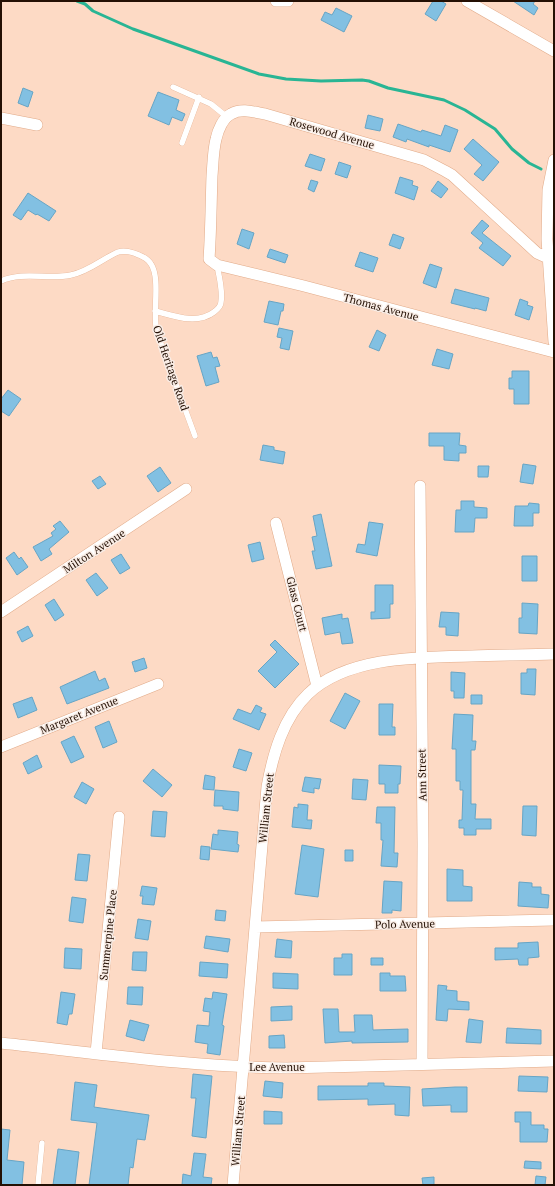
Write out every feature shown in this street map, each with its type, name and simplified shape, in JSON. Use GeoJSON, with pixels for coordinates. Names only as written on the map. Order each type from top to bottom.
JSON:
{"type":"FeatureCollection","features":[{"type":"Feature","properties":{"kind":"street"},"geometry":{"type":"LineString","coordinates":[[469,1],[554,51]]}},
{"type":"Feature","properties":{"kind":"street","name":"Rosewood Avenue"},"geometry":{"type":"LineString","coordinates":[[227,118],[231,114],[240,111],[250,111],[424,160],[452,176],[537,253],[548,258]]}},
{"type":"Feature","properties":{"kind":"street"},"geometry":{"type":"LineString","coordinates":[[1,118],[37,125]]}},
{"type":"Feature","properties":{"kind":"street"},"geometry":{"type":"LineString","coordinates":[[213,262],[212,176],[216,139],[221,124],[227,118]]}},
{"type":"Feature","properties":{"kind":"street"},"geometry":{"type":"LineString","coordinates":[[554,160],[548,190],[546,239],[554,342]]}},
{"type":"Feature","properties":{"kind":"street","name":"Thomas Avenue"},"geometry":{"type":"LineString","coordinates":[[213,262],[554,352]]}},
{"type":"Feature","properties":{"kind":"street","name":"Ann Street"},"geometry":{"type":"LineString","coordinates":[[420,486],[423,923],[422,1064]]}},
{"type":"Feature","properties":{"kind":"street","name":"Milton Avenue"},"geometry":{"type":"LineString","coordinates":[[1,612],[186,489]]}},
{"type":"Feature","properties":{"kind":"street","name":"Glass Court"},"geometry":{"type":"LineString","coordinates":[[276,523],[317,686]]}},
{"type":"Feature","properties":{"kind":"street","name":"William Street"},"geometry":{"type":"LineString","coordinates":[[233,1185],[267,787],[273,757],[287,724],[299,705],[317,686],[326,680],[351,669],[373,664],[421,657],[554,654]]}},
{"type":"Feature","properties":{"kind":"street","name":"Margaret Avenue"},"geometry":{"type":"LineString","coordinates":[[1,747],[158,684]]}},
{"type":"Feature","properties":{"kind":"street","name":"Summerpine Place"},"geometry":{"type":"LineString","coordinates":[[96,1053],[120,817]]}},
{"type":"Feature","properties":{"kind":"street","name":"Polo Avenue"},"geometry":{"type":"LineString","coordinates":[[255,927],[554,920]]}},
{"type":"Feature","properties":{"kind":"street","name":"Lee Avenue"},"geometry":{"type":"LineString","coordinates":[[1,1043],[243,1067],[287,1068],[554,1061]]}},
{"type":"Feature","properties":{"kind":"lane"},"geometry":{"type":"LineString","coordinates":[[173,87],[199,97],[211,104],[227,118]]}},
{"type":"Feature","properties":{"kind":"lane"},"geometry":{"type":"LineString","coordinates":[[182,143],[199,97]]}},
{"type":"Feature","properties":{"kind":"lane","name":"Old Heritage Road"},"geometry":{"type":"LineString","coordinates":[[1,281],[18,276],[71,275],[119,252],[132,252],[147,259],[152,264],[155,276],[155,325],[157,334],[195,436]]}},
{"type":"Feature","properties":{"kind":"lane"},"geometry":{"type":"LineString","coordinates":[[155,311],[180,318],[193,319],[205,317],[213,313],[220,307],[221,302],[220,281],[213,262]]}},
{"type":"Feature","properties":{"kind":"lane"},"geometry":{"type":"LineString","coordinates":[[38,1185],[42,1143]]}},
{"type":"Feature","properties":{"kind":"building"},"geometry":{"type":"Polygon","coordinates":[[[433,1],[441,1],[446,4],[436,21],[425,14],[433,1]]]}},
{"type":"Feature","properties":{"kind":"building"},"geometry":{"type":"Polygon","coordinates":[[[513,1],[535,1],[533,4],[538,8],[534,15],[513,1]]]}},
{"type":"Feature","properties":{"kind":"building"},"geometry":{"type":"Polygon","coordinates":[[[336,8],[352,16],[344,32],[321,20],[325,12],[332,15],[336,8]]]}},
{"type":"Feature","properties":{"kind":"building"},"geometry":{"type":"Polygon","coordinates":[[[23,88],[33,92],[28,107],[18,103],[23,88]]]}},
{"type":"Feature","properties":{"kind":"building"},"geometry":{"type":"Polygon","coordinates":[[[158,92],[179,100],[176,110],[185,114],[182,121],[172,117],[169,125],[148,116],[158,92]]]}},
{"type":"Feature","properties":{"kind":"building"},"geometry":{"type":"Polygon","coordinates":[[[368,115],[383,119],[380,131],[365,128],[368,115]]]}},
{"type":"Feature","properties":{"kind":"building"},"geometry":{"type":"Polygon","coordinates":[[[398,124],[421,132],[422,130],[441,136],[445,125],[458,130],[450,152],[429,145],[429,147],[407,139],[406,142],[393,137],[398,124]]]}},
{"type":"Feature","properties":{"kind":"building"},"geometry":{"type":"Polygon","coordinates":[[[473,139],[499,162],[483,181],[474,174],[482,165],[464,149],[473,139]]]}},
{"type":"Feature","properties":{"kind":"building"},"geometry":{"type":"Polygon","coordinates":[[[310,154],[325,159],[321,171],[305,166],[310,154]]]}},
{"type":"Feature","properties":{"kind":"building"},"geometry":{"type":"Polygon","coordinates":[[[339,162],[351,166],[347,178],[335,174],[339,162]]]}},
{"type":"Feature","properties":{"kind":"building"},"geometry":{"type":"Polygon","coordinates":[[[400,177],[413,181],[412,185],[418,187],[414,200],[395,193],[400,177]]]}},
{"type":"Feature","properties":{"kind":"building"},"geometry":{"type":"Polygon","coordinates":[[[311,180],[318,182],[314,192],[308,189],[311,180]]]}},
{"type":"Feature","properties":{"kind":"building"},"geometry":{"type":"Polygon","coordinates":[[[438,181],[448,189],[441,198],[431,191],[438,181]]]}},
{"type":"Feature","properties":{"kind":"building"},"geometry":{"type":"Polygon","coordinates":[[[28,193],[56,211],[49,221],[28,210],[21,220],[13,215],[28,193]]]}},
{"type":"Feature","properties":{"kind":"building"},"geometry":{"type":"Polygon","coordinates":[[[482,220],[489,226],[482,233],[511,256],[503,266],[479,248],[483,243],[471,233],[482,220]]]}},
{"type":"Feature","properties":{"kind":"building"},"geometry":{"type":"Polygon","coordinates":[[[242,229],[254,233],[249,249],[237,244],[242,229]]]}},
{"type":"Feature","properties":{"kind":"building"},"geometry":{"type":"Polygon","coordinates":[[[393,234],[404,238],[400,249],[389,245],[393,234]]]}},
{"type":"Feature","properties":{"kind":"building"},"geometry":{"type":"Polygon","coordinates":[[[270,249],[288,255],[285,263],[267,257],[270,249]]]}},
{"type":"Feature","properties":{"kind":"building"},"geometry":{"type":"Polygon","coordinates":[[[360,252],[378,258],[373,272],[355,266],[360,252]]]}},
{"type":"Feature","properties":{"kind":"building"},"geometry":{"type":"Polygon","coordinates":[[[430,264],[442,268],[436,288],[423,283],[430,264]]]}},
{"type":"Feature","properties":{"kind":"building"},"geometry":{"type":"Polygon","coordinates":[[[455,289],[489,298],[486,311],[451,303],[455,289]]]}},
{"type":"Feature","properties":{"kind":"building"},"geometry":{"type":"Polygon","coordinates":[[[520,299],[528,302],[527,305],[533,307],[529,320],[515,315],[520,299]]]}},
{"type":"Feature","properties":{"kind":"building"},"geometry":{"type":"Polygon","coordinates":[[[269,301],[284,304],[278,325],[264,322],[269,301]]]}},
{"type":"Feature","properties":{"kind":"building"},"geometry":{"type":"Polygon","coordinates":[[[279,328],[293,331],[289,350],[280,348],[282,338],[277,337],[279,328]]]}},
{"type":"Feature","properties":{"kind":"building"},"geometry":{"type":"Polygon","coordinates":[[[377,330],[386,335],[379,351],[369,347],[377,330]]]}},
{"type":"Feature","properties":{"kind":"building"},"geometry":{"type":"Polygon","coordinates":[[[437,349],[453,354],[449,369],[432,365],[437,349]]]}},
{"type":"Feature","properties":{"kind":"building"},"geometry":{"type":"Polygon","coordinates":[[[211,352],[213,358],[217,357],[220,366],[215,367],[219,382],[206,386],[197,356],[211,352]]]}},
{"type":"Feature","properties":{"kind":"building"},"geometry":{"type":"Polygon","coordinates":[[[512,371],[529,371],[529,404],[514,404],[514,389],[509,389],[509,378],[512,378],[512,371]]]}},
{"type":"Feature","properties":{"kind":"building"},"geometry":{"type":"Polygon","coordinates":[[[8,390],[21,399],[9,416],[1,411],[1,399],[8,390]]]}},
{"type":"Feature","properties":{"kind":"building"},"geometry":{"type":"Polygon","coordinates":[[[429,433],[460,433],[459,445],[466,446],[466,453],[459,453],[459,461],[444,460],[444,446],[429,446],[429,433]]]}},
{"type":"Feature","properties":{"kind":"building"},"geometry":{"type":"Polygon","coordinates":[[[263,445],[274,447],[274,450],[285,452],[283,464],[260,460],[263,445]]]}},
{"type":"Feature","properties":{"kind":"building"},"geometry":{"type":"Polygon","coordinates":[[[523,464],[536,466],[533,484],[520,482],[523,464]]]}},
{"type":"Feature","properties":{"kind":"building"},"geometry":{"type":"Polygon","coordinates":[[[478,466],[489,466],[488,477],[478,477],[478,466]]]}},
{"type":"Feature","properties":{"kind":"building"},"geometry":{"type":"Polygon","coordinates":[[[160,467],[171,483],[158,492],[147,476],[160,467]]]}},
{"type":"Feature","properties":{"kind":"building"},"geometry":{"type":"Polygon","coordinates":[[[100,476],[106,484],[98,489],[92,481],[100,476]]]}},
{"type":"Feature","properties":{"kind":"building"},"geometry":{"type":"Polygon","coordinates":[[[461,501],[474,501],[474,507],[487,508],[487,518],[475,518],[474,532],[455,532],[456,510],[461,510],[461,501]]]}},
{"type":"Feature","properties":{"kind":"building"},"geometry":{"type":"Polygon","coordinates":[[[529,503],[539,504],[539,513],[533,513],[533,526],[514,526],[515,506],[528,506],[529,503]]]}},
{"type":"Feature","properties":{"kind":"building"},"geometry":{"type":"Polygon","coordinates":[[[321,514],[332,566],[316,569],[312,551],[315,551],[312,537],[317,536],[313,516],[321,514]]]}},
{"type":"Feature","properties":{"kind":"building"},"geometry":{"type":"Polygon","coordinates":[[[60,521],[69,532],[49,549],[52,554],[41,561],[33,547],[53,536],[51,533],[56,529],[53,526],[60,521]]]}},
{"type":"Feature","properties":{"kind":"building"},"geometry":{"type":"Polygon","coordinates":[[[369,522],[383,524],[377,556],[356,552],[358,544],[365,545],[369,522]]]}},
{"type":"Feature","properties":{"kind":"building"},"geometry":{"type":"Polygon","coordinates":[[[260,542],[264,559],[252,562],[248,545],[260,542]]]}},
{"type":"Feature","properties":{"kind":"building"},"geometry":{"type":"Polygon","coordinates":[[[14,552],[19,559],[21,557],[28,567],[17,575],[6,558],[14,552]]]}},
{"type":"Feature","properties":{"kind":"building"},"geometry":{"type":"Polygon","coordinates":[[[121,554],[130,568],[120,574],[111,560],[121,554]]]}},
{"type":"Feature","properties":{"kind":"building"},"geometry":{"type":"Polygon","coordinates":[[[522,556],[537,556],[537,581],[522,581],[522,556]]]}},
{"type":"Feature","properties":{"kind":"building"},"geometry":{"type":"Polygon","coordinates":[[[96,573],[108,588],[97,596],[86,580],[96,573]]]}},
{"type":"Feature","properties":{"kind":"building"},"geometry":{"type":"Polygon","coordinates":[[[375,585],[393,585],[393,604],[390,604],[390,618],[371,619],[371,612],[375,612],[375,585]]]}},
{"type":"Feature","properties":{"kind":"building"},"geometry":{"type":"Polygon","coordinates":[[[54,599],[64,615],[55,621],[45,605],[54,599]]]}},
{"type":"Feature","properties":{"kind":"building"},"geometry":{"type":"Polygon","coordinates":[[[522,603],[538,604],[537,634],[519,633],[519,618],[522,618],[522,603]]]}},
{"type":"Feature","properties":{"kind":"building"},"geometry":{"type":"Polygon","coordinates":[[[441,612],[459,613],[458,636],[446,635],[446,627],[439,627],[441,612]]]}},
{"type":"Feature","properties":{"kind":"building"},"geometry":{"type":"Polygon","coordinates":[[[342,614],[342,619],[348,618],[353,643],[342,644],[340,632],[325,635],[322,618],[342,614]]]}},
{"type":"Feature","properties":{"kind":"building"},"geometry":{"type":"Polygon","coordinates":[[[28,626],[33,636],[22,642],[17,632],[28,626]]]}},
{"type":"Feature","properties":{"kind":"building"},"geometry":{"type":"Polygon","coordinates":[[[275,640],[299,664],[275,688],[258,671],[277,652],[270,645],[275,640]]]}},
{"type":"Feature","properties":{"kind":"building"},"geometry":{"type":"Polygon","coordinates":[[[144,658],[147,668],[135,672],[132,662],[144,658]]]}},
{"type":"Feature","properties":{"kind":"building"},"geometry":{"type":"Polygon","coordinates":[[[527,669],[536,669],[535,695],[521,694],[521,673],[527,673],[527,669]]]}},
{"type":"Feature","properties":{"kind":"building"},"geometry":{"type":"Polygon","coordinates":[[[95,671],[99,681],[105,678],[109,688],[67,704],[60,687],[95,671]]]}},
{"type":"Feature","properties":{"kind":"building"},"geometry":{"type":"Polygon","coordinates":[[[451,672],[465,673],[464,698],[454,698],[454,691],[451,691],[451,672]]]}},
{"type":"Feature","properties":{"kind":"building"},"geometry":{"type":"Polygon","coordinates":[[[345,693],[360,701],[345,729],[330,721],[345,693]]]}},
{"type":"Feature","properties":{"kind":"building"},"geometry":{"type":"Polygon","coordinates":[[[471,695],[482,695],[482,704],[471,704],[471,695]]]}},
{"type":"Feature","properties":{"kind":"building"},"geometry":{"type":"Polygon","coordinates":[[[32,697],[37,710],[18,718],[13,704],[32,697]]]}},
{"type":"Feature","properties":{"kind":"building"},"geometry":{"type":"Polygon","coordinates":[[[379,704],[393,704],[392,727],[395,727],[395,735],[379,735],[379,704]]]}},
{"type":"Feature","properties":{"kind":"building"},"geometry":{"type":"Polygon","coordinates":[[[256,705],[262,708],[260,712],[266,714],[259,730],[233,719],[238,709],[251,714],[256,705]]]}},
{"type":"Feature","properties":{"kind":"building"},"geometry":{"type":"Polygon","coordinates":[[[454,714],[473,715],[472,741],[476,741],[475,750],[471,750],[471,804],[476,804],[475,819],[491,819],[491,829],[476,829],[476,835],[464,835],[464,828],[459,828],[459,820],[462,820],[463,790],[460,790],[460,781],[456,781],[456,749],[452,749],[454,714]]]}},
{"type":"Feature","properties":{"kind":"building"},"geometry":{"type":"Polygon","coordinates":[[[109,721],[117,742],[103,748],[95,727],[109,721]]]}},
{"type":"Feature","properties":{"kind":"building"},"geometry":{"type":"Polygon","coordinates":[[[74,736],[84,757],[71,763],[61,742],[74,736]]]}},
{"type":"Feature","properties":{"kind":"building"},"geometry":{"type":"Polygon","coordinates":[[[239,749],[252,753],[246,771],[233,767],[239,749]]]}},
{"type":"Feature","properties":{"kind":"building"},"geometry":{"type":"Polygon","coordinates":[[[37,755],[42,767],[28,774],[23,763],[37,755]]]}},
{"type":"Feature","properties":{"kind":"building"},"geometry":{"type":"Polygon","coordinates":[[[379,765],[401,766],[398,793],[385,793],[385,784],[379,784],[379,765]]]}},
{"type":"Feature","properties":{"kind":"building"},"geometry":{"type":"Polygon","coordinates":[[[153,769],[172,785],[162,797],[143,781],[153,769]]]}},
{"type":"Feature","properties":{"kind":"building"},"geometry":{"type":"Polygon","coordinates":[[[205,775],[215,777],[214,790],[203,789],[205,775]]]}},
{"type":"Feature","properties":{"kind":"building"},"geometry":{"type":"Polygon","coordinates":[[[305,777],[321,779],[319,789],[314,788],[314,793],[302,791],[305,777]]]}},
{"type":"Feature","properties":{"kind":"building"},"geometry":{"type":"Polygon","coordinates":[[[353,779],[368,780],[366,800],[352,799],[353,779]]]}},
{"type":"Feature","properties":{"kind":"building"},"geometry":{"type":"Polygon","coordinates":[[[82,782],[94,789],[86,804],[74,797],[82,782]]]}},
{"type":"Feature","properties":{"kind":"building"},"geometry":{"type":"Polygon","coordinates":[[[215,790],[239,792],[238,811],[223,809],[223,806],[214,806],[215,790]]]}},
{"type":"Feature","properties":{"kind":"building"},"geometry":{"type":"Polygon","coordinates":[[[298,804],[308,805],[307,820],[312,820],[311,829],[292,827],[294,807],[298,808],[298,804]]]}},
{"type":"Feature","properties":{"kind":"building"},"geometry":{"type":"Polygon","coordinates":[[[523,806],[537,806],[536,836],[522,835],[523,806]]]}},
{"type":"Feature","properties":{"kind":"building"},"geometry":{"type":"Polygon","coordinates":[[[377,807],[395,807],[394,853],[398,853],[397,867],[381,866],[383,840],[381,840],[381,823],[376,823],[377,807]]]}},
{"type":"Feature","properties":{"kind":"building"},"geometry":{"type":"Polygon","coordinates":[[[153,811],[167,812],[165,837],[151,836],[153,811]]]}},
{"type":"Feature","properties":{"kind":"building"},"geometry":{"type":"Polygon","coordinates":[[[218,830],[238,832],[238,852],[211,849],[213,834],[218,835],[218,830]]]}},
{"type":"Feature","properties":{"kind":"building"},"geometry":{"type":"Polygon","coordinates":[[[302,845],[324,849],[318,897],[295,894],[302,845]]]}},
{"type":"Feature","properties":{"kind":"building"},"geometry":{"type":"Polygon","coordinates":[[[201,846],[210,847],[209,860],[200,859],[201,846]]]}},
{"type":"Feature","properties":{"kind":"building"},"geometry":{"type":"Polygon","coordinates":[[[345,850],[353,850],[353,861],[345,861],[345,850]]]}},
{"type":"Feature","properties":{"kind":"building"},"geometry":{"type":"Polygon","coordinates":[[[78,854],[90,855],[87,881],[75,880],[78,854]]]}},
{"type":"Feature","properties":{"kind":"building"},"geometry":{"type":"Polygon","coordinates":[[[447,869],[463,870],[463,886],[472,887],[472,901],[447,901],[447,869]]]}},
{"type":"Feature","properties":{"kind":"building"},"geometry":{"type":"Polygon","coordinates":[[[384,881],[402,882],[401,911],[392,910],[392,913],[382,913],[384,881]]]}},
{"type":"Feature","properties":{"kind":"building"},"geometry":{"type":"Polygon","coordinates":[[[519,882],[532,883],[532,887],[541,887],[541,894],[549,895],[548,908],[518,906],[519,882]]]}},
{"type":"Feature","properties":{"kind":"building"},"geometry":{"type":"Polygon","coordinates":[[[142,886],[157,888],[154,905],[142,904],[143,896],[140,896],[142,886]]]}},
{"type":"Feature","properties":{"kind":"building"},"geometry":{"type":"Polygon","coordinates":[[[72,897],[86,899],[83,923],[69,921],[72,897]]]}},
{"type":"Feature","properties":{"kind":"building"},"geometry":{"type":"Polygon","coordinates":[[[216,910],[226,911],[225,921],[215,920],[216,910]]]}},
{"type":"Feature","properties":{"kind":"building"},"geometry":{"type":"Polygon","coordinates":[[[138,919],[151,921],[148,940],[135,938],[138,919]]]}},
{"type":"Feature","properties":{"kind":"building"},"geometry":{"type":"Polygon","coordinates":[[[206,936],[230,939],[228,952],[204,948],[206,936]]]}},
{"type":"Feature","properties":{"kind":"building"},"geometry":{"type":"Polygon","coordinates":[[[277,939],[292,941],[291,958],[275,957],[277,939]]]}},
{"type":"Feature","properties":{"kind":"building"},"geometry":{"type":"Polygon","coordinates":[[[538,942],[539,957],[528,958],[528,965],[519,965],[518,959],[495,960],[495,948],[518,948],[518,943],[538,942]]]}},
{"type":"Feature","properties":{"kind":"building"},"geometry":{"type":"Polygon","coordinates":[[[65,948],[82,949],[81,969],[64,968],[65,948]]]}},
{"type":"Feature","properties":{"kind":"building"},"geometry":{"type":"Polygon","coordinates":[[[133,952],[147,952],[146,971],[132,970],[133,952]]]}},
{"type":"Feature","properties":{"kind":"building"},"geometry":{"type":"Polygon","coordinates":[[[342,954],[352,954],[352,975],[334,975],[334,958],[342,958],[342,954]]]}},
{"type":"Feature","properties":{"kind":"building"},"geometry":{"type":"Polygon","coordinates":[[[371,958],[383,958],[383,965],[371,965],[371,958]]]}},
{"type":"Feature","properties":{"kind":"building"},"geometry":{"type":"Polygon","coordinates":[[[200,962],[228,964],[227,978],[199,976],[200,962]]]}},
{"type":"Feature","properties":{"kind":"building"},"geometry":{"type":"Polygon","coordinates":[[[273,973],[298,974],[298,989],[273,988],[273,973]]]}},
{"type":"Feature","properties":{"kind":"building"},"geometry":{"type":"Polygon","coordinates":[[[380,973],[390,973],[390,976],[405,976],[406,991],[380,991],[380,973]]]}},
{"type":"Feature","properties":{"kind":"building"},"geometry":{"type":"Polygon","coordinates":[[[438,985],[447,986],[446,990],[457,991],[457,1001],[469,1002],[469,1010],[448,1009],[447,1021],[436,1020],[438,985]]]}},
{"type":"Feature","properties":{"kind":"building"},"geometry":{"type":"Polygon","coordinates":[[[128,987],[143,987],[142,1005],[127,1004],[128,987]]]}},
{"type":"Feature","properties":{"kind":"building"},"geometry":{"type":"Polygon","coordinates":[[[61,992],[75,994],[72,1014],[69,1014],[67,1025],[57,1023],[61,992]]]}},
{"type":"Feature","properties":{"kind":"building"},"geometry":{"type":"Polygon","coordinates":[[[213,992],[227,994],[222,1025],[224,1026],[220,1055],[207,1053],[208,1044],[195,1042],[197,1025],[209,1026],[210,1012],[203,1011],[205,998],[212,999],[213,992]]]}},
{"type":"Feature","properties":{"kind":"building"},"geometry":{"type":"Polygon","coordinates":[[[292,1006],[292,1020],[271,1021],[271,1007],[292,1006]]]}},
{"type":"Feature","properties":{"kind":"building"},"geometry":{"type":"Polygon","coordinates":[[[323,1009],[338,1009],[339,1032],[355,1032],[354,1015],[372,1015],[373,1030],[408,1029],[408,1042],[352,1043],[352,1041],[325,1043],[323,1009]]]}},
{"type":"Feature","properties":{"kind":"building"},"geometry":{"type":"Polygon","coordinates":[[[469,1019],[483,1021],[481,1043],[466,1042],[469,1019]]]}},
{"type":"Feature","properties":{"kind":"building"},"geometry":{"type":"Polygon","coordinates":[[[130,1020],[149,1025],[144,1041],[126,1036],[130,1020]]]}},
{"type":"Feature","properties":{"kind":"building"},"geometry":{"type":"Polygon","coordinates":[[[507,1028],[541,1030],[541,1044],[506,1043],[507,1028]]]}},
{"type":"Feature","properties":{"kind":"building"},"geometry":{"type":"Polygon","coordinates":[[[284,1035],[285,1048],[269,1048],[269,1036],[284,1035]]]}},
{"type":"Feature","properties":{"kind":"building"},"geometry":{"type":"Polygon","coordinates":[[[193,1074],[212,1076],[206,1138],[192,1136],[196,1098],[191,1098],[193,1074]]]}},
{"type":"Feature","properties":{"kind":"building"},"geometry":{"type":"Polygon","coordinates":[[[519,1076],[548,1077],[547,1092],[518,1091],[519,1076]]]}},
{"type":"Feature","properties":{"kind":"building"},"geometry":{"type":"Polygon","coordinates":[[[265,1081],[283,1083],[282,1098],[263,1096],[265,1081]]]}},
{"type":"Feature","properties":{"kind":"building"},"geometry":{"type":"Polygon","coordinates":[[[75,1082],[97,1085],[94,1107],[149,1115],[145,1140],[137,1139],[133,1168],[130,1167],[128,1185],[89,1185],[97,1123],[71,1120],[75,1082]]]}},
{"type":"Feature","properties":{"kind":"building"},"geometry":{"type":"Polygon","coordinates":[[[368,1083],[384,1083],[384,1086],[410,1087],[409,1116],[395,1115],[395,1104],[368,1105],[368,1099],[318,1100],[318,1086],[368,1086],[368,1083]]]}},
{"type":"Feature","properties":{"kind":"building"},"geometry":{"type":"Polygon","coordinates":[[[467,1087],[467,1112],[451,1112],[451,1105],[423,1106],[422,1089],[467,1087]]]}},
{"type":"Feature","properties":{"kind":"building"},"geometry":{"type":"Polygon","coordinates":[[[264,1111],[282,1112],[282,1124],[264,1124],[264,1111]]]}},
{"type":"Feature","properties":{"kind":"building"},"geometry":{"type":"Polygon","coordinates":[[[515,1112],[531,1112],[531,1125],[544,1125],[544,1129],[548,1129],[547,1142],[520,1142],[520,1122],[515,1122],[515,1112]]]}},
{"type":"Feature","properties":{"kind":"building"},"geometry":{"type":"Polygon","coordinates":[[[1,1129],[10,1130],[7,1160],[24,1162],[22,1185],[1,1185],[1,1129]]]}},
{"type":"Feature","properties":{"kind":"building"},"geometry":{"type":"Polygon","coordinates":[[[58,1149],[79,1152],[75,1185],[53,1185],[58,1149]]]}},
{"type":"Feature","properties":{"kind":"building"},"geometry":{"type":"Polygon","coordinates":[[[194,1153],[206,1154],[203,1177],[212,1178],[211,1185],[182,1185],[183,1174],[191,1176],[194,1153]]]}},
{"type":"Feature","properties":{"kind":"building"},"geometry":{"type":"Polygon","coordinates":[[[525,1161],[541,1162],[541,1169],[524,1168],[525,1161]]]}},
{"type":"Feature","properties":{"kind":"building"},"geometry":{"type":"Polygon","coordinates":[[[536,1176],[546,1177],[545,1185],[535,1185],[536,1176]]]}},
{"type":"Feature","properties":{"kind":"building"},"geometry":{"type":"Polygon","coordinates":[[[434,1177],[434,1185],[423,1185],[422,1178],[434,1177]]]}},
{"type":"Feature","properties":{"kind":"waterway"},"geometry":{"type":"LineString","coordinates":[[77,1],[85,4],[93,11],[133,29],[259,74],[286,79],[321,81],[362,80],[388,88],[444,100],[465,110],[495,129],[512,149],[529,163],[541,169]]}}]}
